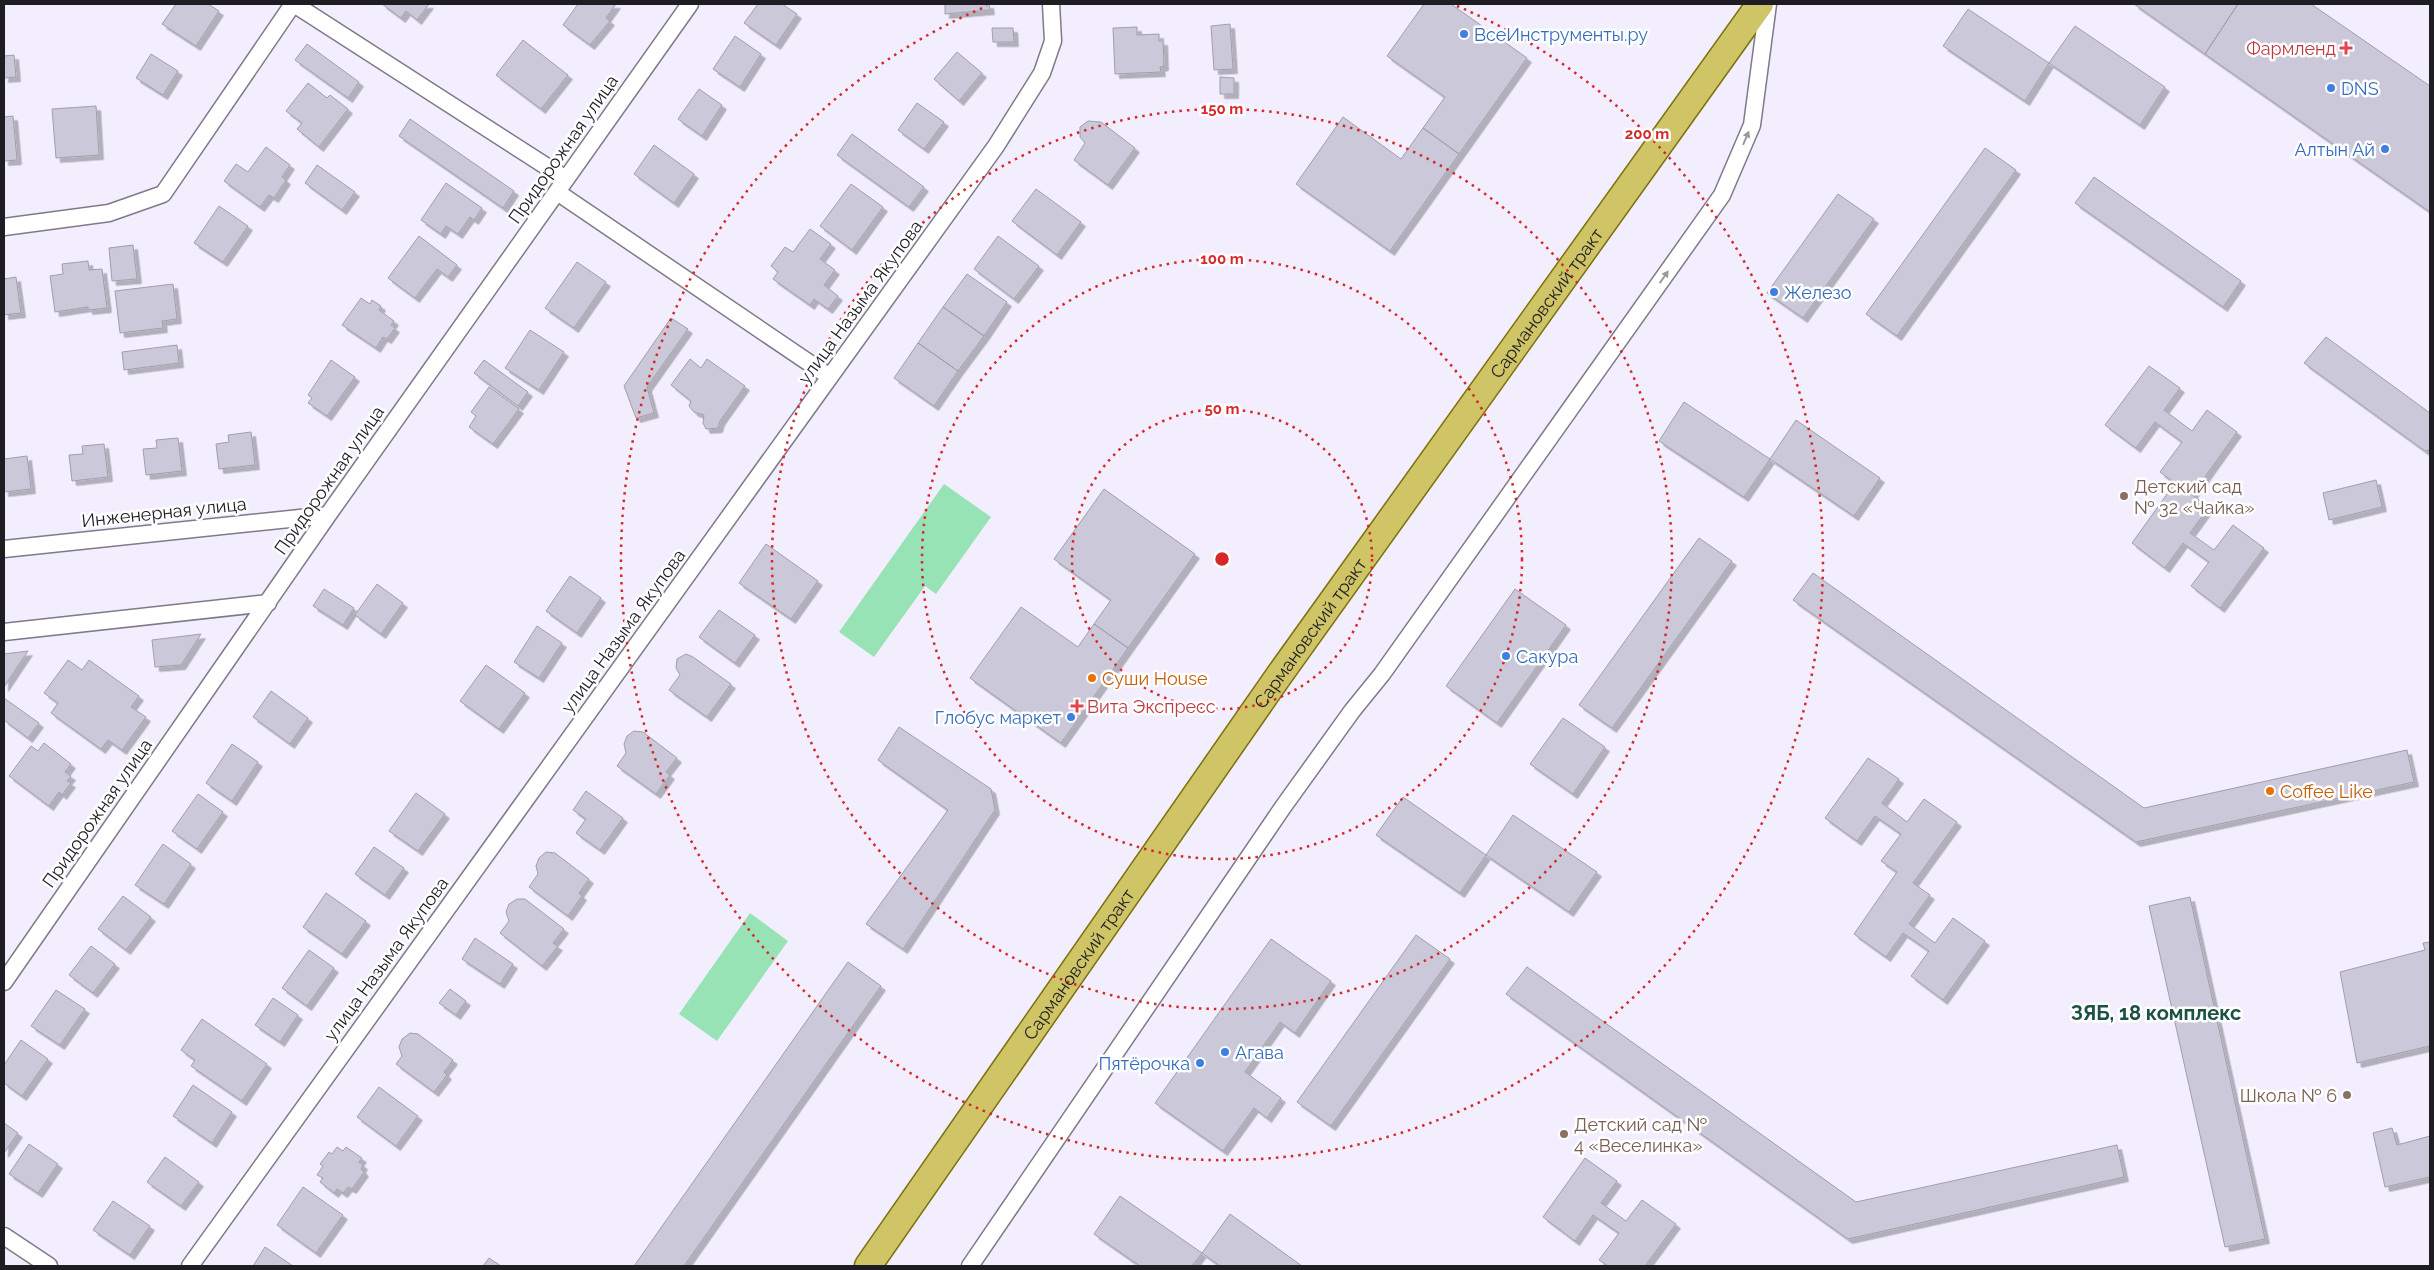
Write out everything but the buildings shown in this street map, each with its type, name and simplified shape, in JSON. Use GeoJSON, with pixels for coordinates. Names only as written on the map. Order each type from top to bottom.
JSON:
{"type":"FeatureCollection","features":[{"type":"Feature","properties":{"kind":"main road","name":"Сармановский тракт"},"geometry":{"type":"LineString","coordinates":[[868,1266],[1280,674],[1760,4]]}},
{"type":"Feature","properties":{"kind":"street"},"geometry":{"type":"LineString","coordinates":[[4,227],[109,213],[163,194],[294,4],[561,185],[830,377]]}},
{"type":"Feature","properties":{"kind":"street","name":"Придорожная улица"},"geometry":{"type":"LineString","coordinates":[[4,982],[328,515],[690,4]]}},
{"type":"Feature","properties":{"kind":"street","name":"улица Назыма Якупова"},"geometry":{"type":"LineString","coordinates":[[190,1266],[996,146],[1042,72],[1053,41],[1051,4]]}},
{"type":"Feature","properties":{"kind":"street"},"geometry":{"type":"LineString","coordinates":[[970,1266],[1283,807],[1352,711],[1388,666],[1722,195],[1752,125],[1768,4]]}},
{"type":"Feature","properties":{"kind":"street","name":"Инженерная улица"},"geometry":{"type":"LineString","coordinates":[[4,549],[328,515]]}},
{"type":"Feature","properties":{"kind":"street"},"geometry":{"type":"LineString","coordinates":[[4,632],[268,603]]}},
{"type":"Feature","properties":{"kind":"street"},"geometry":{"type":"LineString","coordinates":[[4,1236],[49,1266]]}},
{"type":"Feature","properties":{"kind":"green space"},"geometry":{"type":"Polygon","coordinates":[[[944,484],[991,517],[936,594],[925,586],[874,657],[839,632],[944,484]]]}},
{"type":"Feature","properties":{"kind":"green space"},"geometry":{"type":"Polygon","coordinates":[[[750,913],[788,941],[717,1041],[679,1014],[750,913]]]}},
{"type":"Feature","properties":{"kind":"place","name":"ВсеИнструменты.ру"},"geometry":{"type":"Point","coordinates":[1464,34]}},
{"type":"Feature","properties":{"kind":"place","name":"Фармленд"},"geometry":{"type":"Point","coordinates":[2346,48]}},
{"type":"Feature","properties":{"kind":"place","name":"DNS"},"geometry":{"type":"Point","coordinates":[2331,88]}},
{"type":"Feature","properties":{"kind":"place","name":"Алтын Ай"},"geometry":{"type":"Point","coordinates":[2385,149]}},
{"type":"Feature","properties":{"kind":"place","name":"Железо"},"geometry":{"type":"Point","coordinates":[1774,292]}},
{"type":"Feature","properties":{"kind":"place","name":"Детский сад № 32 «Чайка»"},"geometry":{"type":"Point","coordinates":[2124,496]}},
{"type":"Feature","properties":{"kind":"place","name":"Сакура"},"geometry":{"type":"Point","coordinates":[1506,656]}},
{"type":"Feature","properties":{"kind":"place","name":"Суши House"},"geometry":{"type":"Point","coordinates":[1092,678]}},
{"type":"Feature","properties":{"kind":"place","name":"Вита Экспресс"},"geometry":{"type":"Point","coordinates":[1077,706]}},
{"type":"Feature","properties":{"kind":"place","name":"Глобус маркет"},"geometry":{"type":"Point","coordinates":[1071,717]}},
{"type":"Feature","properties":{"kind":"place","name":"Coffee Like"},"geometry":{"type":"Point","coordinates":[2270,791]}},
{"type":"Feature","properties":{"kind":"place","name":"Агава"},"geometry":{"type":"Point","coordinates":[1225,1052]}},
{"type":"Feature","properties":{"kind":"place","name":"Пятёрочка"},"geometry":{"type":"Point","coordinates":[1200,1063]}},
{"type":"Feature","properties":{"kind":"place","name":"Школа № 6"},"geometry":{"type":"Point","coordinates":[2347,1095]}},
{"type":"Feature","properties":{"kind":"place","name":"Детский сад № 4 «Веселинка»"},"geometry":{"type":"Point","coordinates":[1564,1134]}},
{"type":"Feature","properties":{"kind":"district","name":"ЗЯБ, 18 комплекс"},"geometry":{"type":"Point","coordinates":[2156,1013]}}]}
